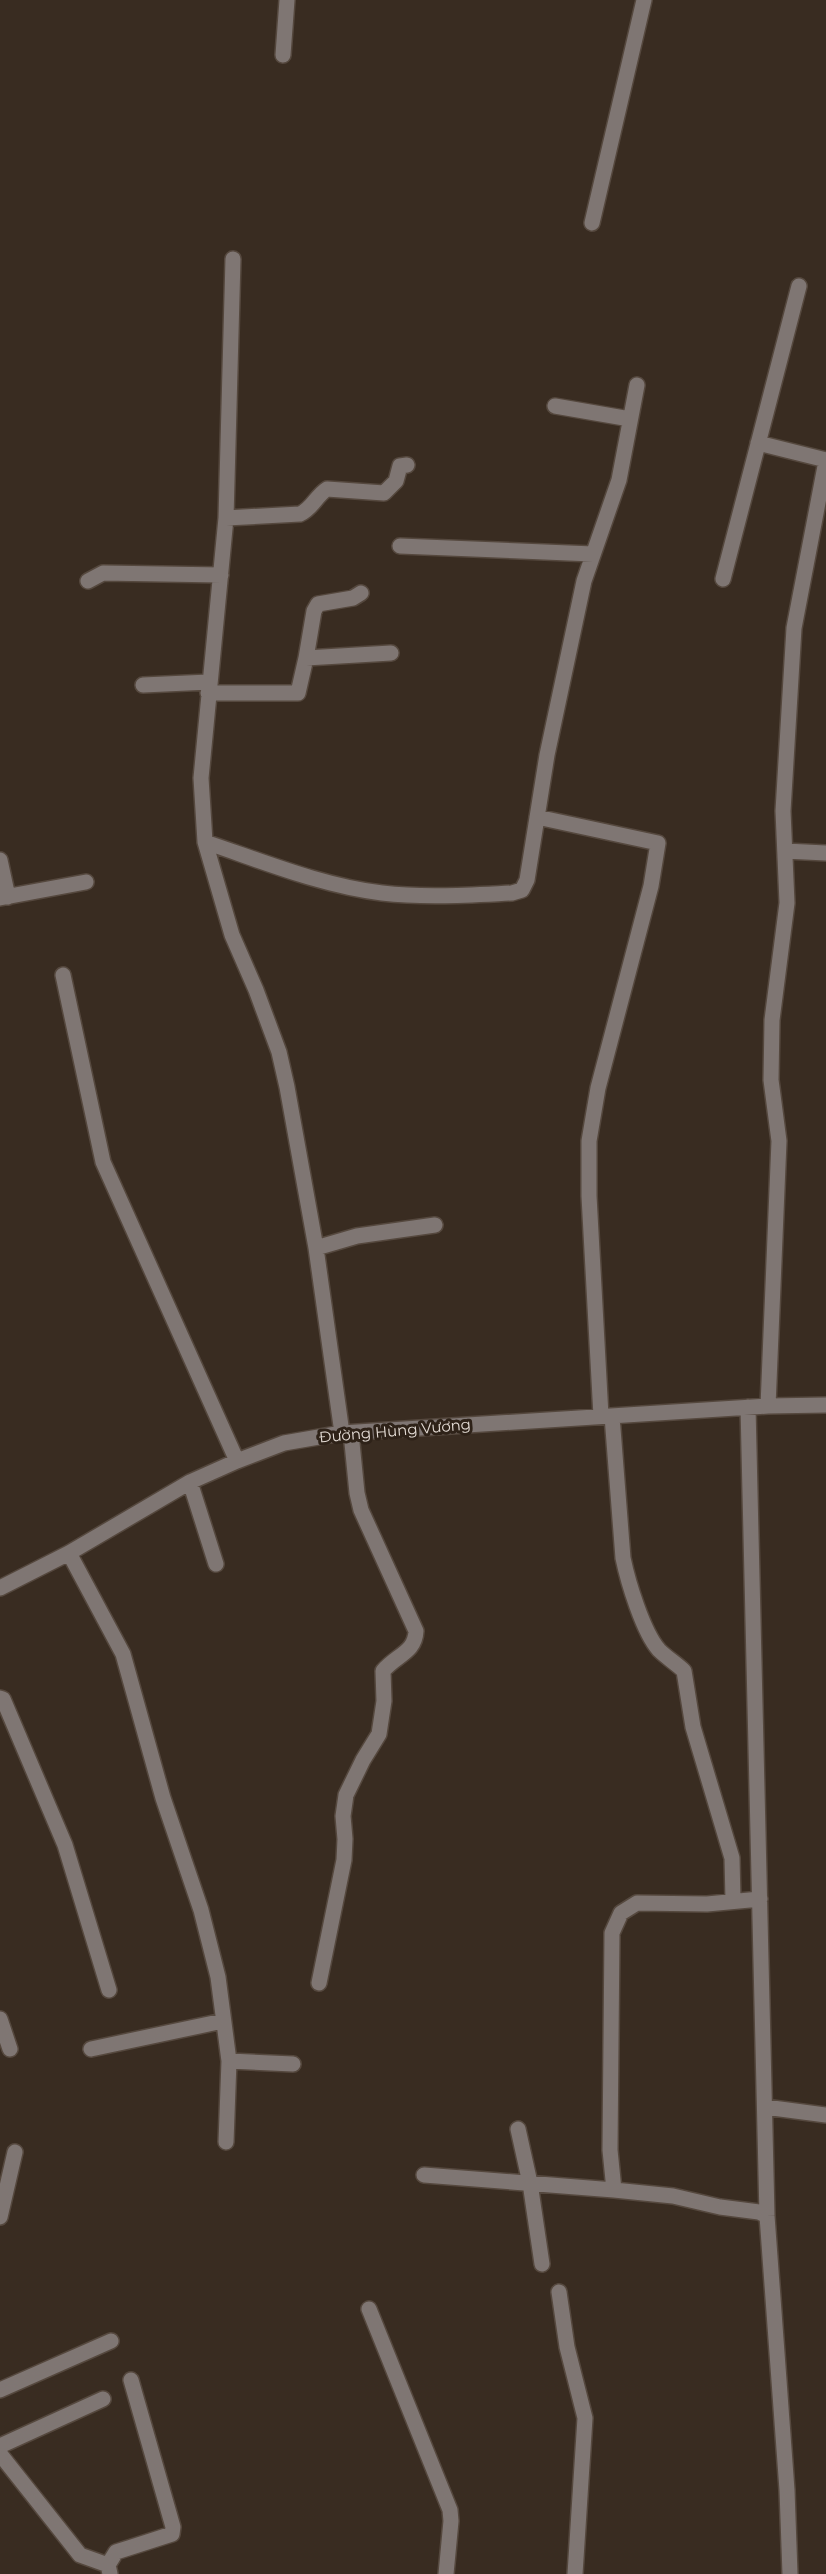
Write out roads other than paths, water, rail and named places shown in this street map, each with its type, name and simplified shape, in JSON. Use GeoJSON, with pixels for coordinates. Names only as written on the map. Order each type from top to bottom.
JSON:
{"type":"FeatureCollection","features":[{"type":"Feature","properties":{"kind":"street"},"geometry":{"type":"LineString","coordinates":[[283,55],[287,0]]}},
{"type":"Feature","properties":{"kind":"street"},"geometry":{"type":"LineString","coordinates":[[592,223],[644,0]]}},
{"type":"Feature","properties":{"kind":"street"},"geometry":{"type":"LineString","coordinates":[[232,259],[226,518],[201,778],[205,842],[232,935],[256,990],[279,1053],[316,1248],[361,1510],[416,1631],[416,1642],[408,1652],[389,1664],[383,1671],[384,1701],[379,1734],[346,1795],[343,1816],[344,1860],[319,1983]]}},
{"type":"Feature","properties":{"kind":"street"},"geometry":{"type":"LineString","coordinates":[[723,579],[799,286]]}},
{"type":"Feature","properties":{"kind":"street"},"geometry":{"type":"LineString","coordinates":[[205,842],[337,885],[382,893],[435,896],[512,893],[522,890],[526,880],[547,755],[584,581],[619,480],[637,385]]}},
{"type":"Feature","properties":{"kind":"street"},"geometry":{"type":"LineString","coordinates":[[555,406],[630,419]]}},
{"type":"Feature","properties":{"kind":"street"},"geometry":{"type":"LineString","coordinates":[[758,443],[826,461],[794,628],[783,811],[786,903],[772,1020],[771,1080],[779,1142],[768,1406]]}},
{"type":"Feature","properties":{"kind":"street"},"geometry":{"type":"LineString","coordinates":[[226,518],[300,514],[308,511],[320,494],[327,489],[384,493],[396,481],[400,466],[407,465]]}},
{"type":"Feature","properties":{"kind":"street"},"geometry":{"type":"LineString","coordinates":[[400,546],[593,554]]}},
{"type":"Feature","properties":{"kind":"street"},"geometry":{"type":"LineString","coordinates":[[88,581],[103,573],[221,575]]}},
{"type":"Feature","properties":{"kind":"street"},"geometry":{"type":"LineString","coordinates":[[143,685],[298,693],[314,611],[318,604],[353,598],[361,593]]}},
{"type":"Feature","properties":{"kind":"street"},"geometry":{"type":"LineString","coordinates":[[306,658],[391,653]]}},
{"type":"Feature","properties":{"kind":"street"},"geometry":{"type":"LineString","coordinates":[[537,817],[658,843],[651,886],[598,1088],[589,1141],[589,1196],[606,1416],[627,1579],[651,1639],[660,1651],[684,1671],[693,1727],[732,1857],[733,1900]]}},
{"type":"Feature","properties":{"kind":"street"},"geometry":{"type":"LineString","coordinates":[[785,851],[826,853]]}},
{"type":"Feature","properties":{"kind":"street"},"geometry":{"type":"LineString","coordinates":[[0,860],[4,898],[86,882]]}},
{"type":"Feature","properties":{"kind":"street"},"geometry":{"type":"LineString","coordinates":[[63,975],[103,1162],[237,1461]]}},
{"type":"Feature","properties":{"kind":"street"},"geometry":{"type":"LineString","coordinates":[[316,1248],[357,1236],[435,1225]]}},
{"type":"Feature","properties":{"kind":"street","name":"Đường Hùng Vương"},"geometry":{"type":"LineString","coordinates":[[0,1588],[69,1553],[190,1482],[284,1443],[347,1433],[748,1407],[826,1405]]}},
{"type":"Feature","properties":{"kind":"street"},"geometry":{"type":"LineString","coordinates":[[748,1407],[767,2216],[786,2479],[789,2574]]}},
{"type":"Feature","properties":{"kind":"street"},"geometry":{"type":"LineString","coordinates":[[190,1482],[216,1564]]}},
{"type":"Feature","properties":{"kind":"street"},"geometry":{"type":"LineString","coordinates":[[69,1553],[123,1654],[163,1798],[201,1910],[218,1977],[229,2061],[226,2142]]}},
{"type":"Feature","properties":{"kind":"street"},"geometry":{"type":"LineString","coordinates":[[0,1698],[3,1699],[65,1845],[109,1990]]}},
{"type":"Feature","properties":{"kind":"street"},"geometry":{"type":"LineString","coordinates":[[614,2190],[610,2150],[612,1933],[621,1912],[637,1903],[707,1904],[760,1899]]}},
{"type":"Feature","properties":{"kind":"street"},"geometry":{"type":"LineString","coordinates":[[0,2019],[10,2049]]}},
{"type":"Feature","properties":{"kind":"street"},"geometry":{"type":"LineString","coordinates":[[91,2049],[223,2021]]}},
{"type":"Feature","properties":{"kind":"street"},"geometry":{"type":"LineString","coordinates":[[229,2061],[293,2064]]}},
{"type":"Feature","properties":{"kind":"street"},"geometry":{"type":"LineString","coordinates":[[765,2107],[826,2115]]}},
{"type":"Feature","properties":{"kind":"street"},"geometry":{"type":"LineString","coordinates":[[518,2129],[530,2183],[542,2264]]}},
{"type":"Feature","properties":{"kind":"street"},"geometry":{"type":"LineString","coordinates":[[0,2217],[15,2152]]}},
{"type":"Feature","properties":{"kind":"street"},"geometry":{"type":"LineString","coordinates":[[424,2175],[673,2196],[720,2207],[759,2212],[767,2216]]}},
{"type":"Feature","properties":{"kind":"street"},"geometry":{"type":"LineString","coordinates":[[559,2292],[567,2348],[585,2418],[576,2574]]}},
{"type":"Feature","properties":{"kind":"street"},"geometry":{"type":"LineString","coordinates":[[369,2309],[450,2510],[452,2521],[446,2574]]}},
{"type":"Feature","properties":{"kind":"street"},"geometry":{"type":"LineString","coordinates":[[0,2390],[111,2341]]}},
{"type":"Feature","properties":{"kind":"street"},"geometry":{"type":"LineString","coordinates":[[0,2454],[80,2555],[109,2570],[116,2552],[172,2534],[173,2527],[131,2380]]}},
{"type":"Feature","properties":{"kind":"street"},"geometry":{"type":"LineString","coordinates":[[0,2446],[103,2399]]}}]}
